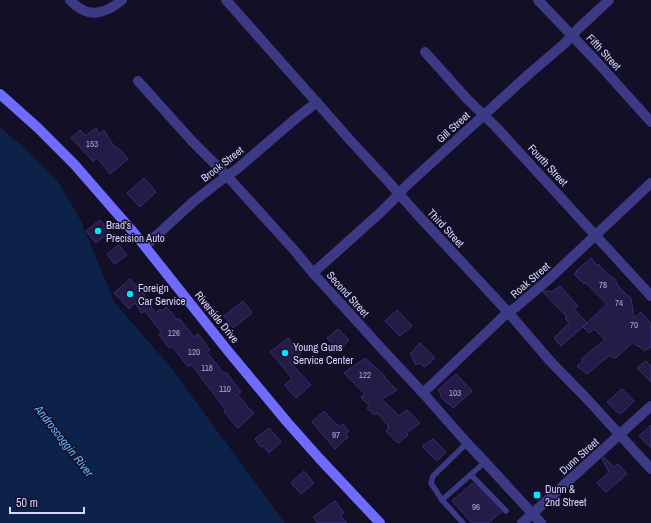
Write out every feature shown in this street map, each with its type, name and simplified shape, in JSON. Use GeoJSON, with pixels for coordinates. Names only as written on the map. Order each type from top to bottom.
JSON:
{"type":"FeatureCollection","features":[{"type":"Feature","properties":{"kind":"main road","name":"Riverside Drive"},"geometry":{"type":"LineString","coordinates":[[0,94],[62,150],[145,246],[228,351],[287,422],[380,523]]}},
{"type":"Feature","properties":{"kind":"street"},"geometry":{"type":"LineString","coordinates":[[70,0],[74,5],[89,13],[108,10],[122,0]]}},
{"type":"Feature","properties":{"kind":"street","name":"Third Street"},"geometry":{"type":"LineString","coordinates":[[226,0],[416,213],[651,469]]}},
{"type":"Feature","properties":{"kind":"street","name":"Fifth Street"},"geometry":{"type":"LineString","coordinates":[[538,0],[651,122]]}},
{"type":"Feature","properties":{"kind":"street","name":"Gill Street"},"geometry":{"type":"LineString","coordinates":[[313,273],[380,213],[406,186],[564,44],[609,0]]}},
{"type":"Feature","properties":{"kind":"street","name":"Fourth Street"},"geometry":{"type":"LineString","coordinates":[[425,52],[651,296]]}},
{"type":"Feature","properties":{"kind":"street","name":"Second Street"},"geometry":{"type":"LineString","coordinates":[[138,81],[191,140],[227,176],[313,273],[541,523]]}},
{"type":"Feature","properties":{"kind":"street","name":"Brook Street"},"geometry":{"type":"LineString","coordinates":[[145,246],[193,202],[237,169],[317,102]]}},
{"type":"Feature","properties":{"kind":"street","name":"Roak Street"},"geometry":{"type":"LineString","coordinates":[[423,393],[508,312],[515,308],[543,284],[651,184]]}},
{"type":"Feature","properties":{"kind":"street","name":"Dunn Street"},"geometry":{"type":"LineString","coordinates":[[522,523],[651,406]]}},
{"type":"Feature","properties":{"kind":"lane"},"geometry":{"type":"LineString","coordinates":[[463,523],[442,500],[431,483],[433,476],[468,444]]}},
{"type":"Feature","properties":{"kind":"lane"},"geometry":{"type":"LineString","coordinates":[[442,500],[485,462]]}},
{"type":"Feature","properties":{"kind":"lane"},"geometry":{"type":"LineString","coordinates":[[471,475],[506,511]]}},
{"type":"Feature","properties":{"kind":"water","name":"Androscoggin River"},"geometry":{"type":"Polygon","coordinates":[[[0,127],[21,145],[58,182],[80,219],[115,303],[168,364],[285,523],[0,523],[0,127]]]}},
{"type":"Feature","properties":{"kind":"building"},"geometry":{"type":"Polygon","coordinates":[[[96,128],[99,134],[104,130],[115,148],[117,147],[128,159],[110,174],[97,158],[93,161],[71,138],[80,130],[86,136],[96,128]]]}},
{"type":"Feature","properties":{"kind":"building"},"geometry":{"type":"Polygon","coordinates":[[[144,178],[156,192],[140,207],[127,193],[144,178]]]}},
{"type":"Feature","properties":{"kind":"building","name":"Brad's Precision Auto"},"geometry":{"type":"Polygon","coordinates":[[[100,220],[110,232],[96,243],[86,231],[100,220]]]}},
{"type":"Feature","properties":{"kind":"building"},"geometry":{"type":"Polygon","coordinates":[[[119,245],[127,255],[115,264],[107,254],[119,245]]]}},
{"type":"Feature","properties":{"kind":"building"},"geometry":{"type":"Polygon","coordinates":[[[591,258],[597,265],[598,264],[612,278],[615,279],[618,286],[631,298],[634,318],[641,312],[651,324],[651,347],[644,351],[633,342],[616,358],[610,355],[587,374],[577,366],[583,361],[581,359],[605,340],[594,329],[589,333],[583,327],[607,304],[585,282],[584,284],[574,274],[591,258]]]}},
{"type":"Feature","properties":{"kind":"building"},"geometry":{"type":"Polygon","coordinates":[[[130,279],[145,295],[144,296],[155,313],[160,309],[161,311],[167,307],[177,320],[179,318],[194,337],[198,334],[210,350],[207,352],[224,374],[226,372],[241,392],[237,395],[254,413],[238,428],[224,412],[226,410],[191,364],[188,367],[172,346],[169,348],[159,334],[161,332],[145,311],[141,313],[135,303],[129,309],[114,293],[130,279]]]}},
{"type":"Feature","properties":{"kind":"building"},"geometry":{"type":"Polygon","coordinates":[[[560,286],[578,306],[574,309],[587,323],[561,346],[554,338],[569,323],[565,318],[567,317],[543,292],[552,292],[560,286]]]}},
{"type":"Feature","properties":{"kind":"building"},"geometry":{"type":"Polygon","coordinates":[[[243,301],[252,313],[233,328],[224,316],[243,301]]]}},
{"type":"Feature","properties":{"kind":"building"},"geometry":{"type":"Polygon","coordinates":[[[397,310],[412,326],[400,336],[385,321],[397,310]]]}},
{"type":"Feature","properties":{"kind":"building"},"geometry":{"type":"Polygon","coordinates":[[[338,329],[349,340],[339,350],[327,338],[338,329]]]}},
{"type":"Feature","properties":{"kind":"building"},"geometry":{"type":"Polygon","coordinates":[[[288,338],[301,353],[290,362],[311,385],[296,398],[285,385],[292,378],[270,352],[288,338]]]}},
{"type":"Feature","properties":{"kind":"building"},"geometry":{"type":"Polygon","coordinates":[[[420,343],[435,358],[425,367],[419,363],[416,365],[412,358],[414,357],[410,354],[420,343]]]}},
{"type":"Feature","properties":{"kind":"building"},"geometry":{"type":"Polygon","coordinates":[[[365,358],[385,376],[384,377],[397,390],[382,399],[399,416],[407,410],[420,423],[406,433],[408,435],[398,443],[386,431],[389,427],[387,426],[388,425],[377,413],[374,415],[367,408],[369,406],[361,397],[365,394],[344,373],[365,358]]]}},
{"type":"Feature","properties":{"kind":"building"},"geometry":{"type":"Polygon","coordinates":[[[646,361],[651,366],[651,382],[637,368],[646,361]]]}},
{"type":"Feature","properties":{"kind":"building"},"geometry":{"type":"Polygon","coordinates":[[[456,374],[472,391],[453,408],[441,397],[438,390],[456,374]]]}},
{"type":"Feature","properties":{"kind":"building"},"geometry":{"type":"Polygon","coordinates":[[[622,389],[634,401],[622,413],[618,413],[607,402],[622,389]]]}},
{"type":"Feature","properties":{"kind":"building"},"geometry":{"type":"Polygon","coordinates":[[[324,411],[337,425],[340,427],[343,424],[349,431],[346,434],[348,437],[335,449],[312,422],[324,411]]]}},
{"type":"Feature","properties":{"kind":"building"},"geometry":{"type":"Polygon","coordinates":[[[651,425],[651,448],[639,436],[651,425]]]}},
{"type":"Feature","properties":{"kind":"building"},"geometry":{"type":"Polygon","coordinates":[[[269,428],[281,442],[269,453],[263,446],[261,447],[255,439],[269,428]]]}},
{"type":"Feature","properties":{"kind":"building"},"geometry":{"type":"Polygon","coordinates":[[[433,439],[446,452],[437,461],[422,446],[433,439]]]}},
{"type":"Feature","properties":{"kind":"building"},"geometry":{"type":"Polygon","coordinates":[[[604,457],[614,467],[618,464],[627,474],[606,492],[597,483],[609,472],[602,459],[604,457]]]}},
{"type":"Feature","properties":{"kind":"building"},"geometry":{"type":"Polygon","coordinates":[[[304,471],[314,483],[301,494],[291,483],[304,471]]]}},
{"type":"Feature","properties":{"kind":"building"},"geometry":{"type":"Polygon","coordinates":[[[473,483],[501,512],[488,523],[472,523],[452,501],[473,483]]]}},
{"type":"Feature","properties":{"kind":"building"},"geometry":{"type":"Polygon","coordinates":[[[335,501],[344,513],[340,515],[347,523],[318,523],[313,517],[335,501]]]}},
{"type":"Feature","properties":{"kind":"place","name":"Brad's Precision Auto"},"geometry":{"type":"Point","coordinates":[98,231]}},
{"type":"Feature","properties":{"kind":"place","name":"Foreign Car Service"},"geometry":{"type":"Point","coordinates":[130,294]}},
{"type":"Feature","properties":{"kind":"place","name":"Young Guns Service Center"},"geometry":{"type":"Point","coordinates":[285,353]}},
{"type":"Feature","properties":{"kind":"place","name":"Dunn & 2nd Street"},"geometry":{"type":"Point","coordinates":[537,495]}}]}
